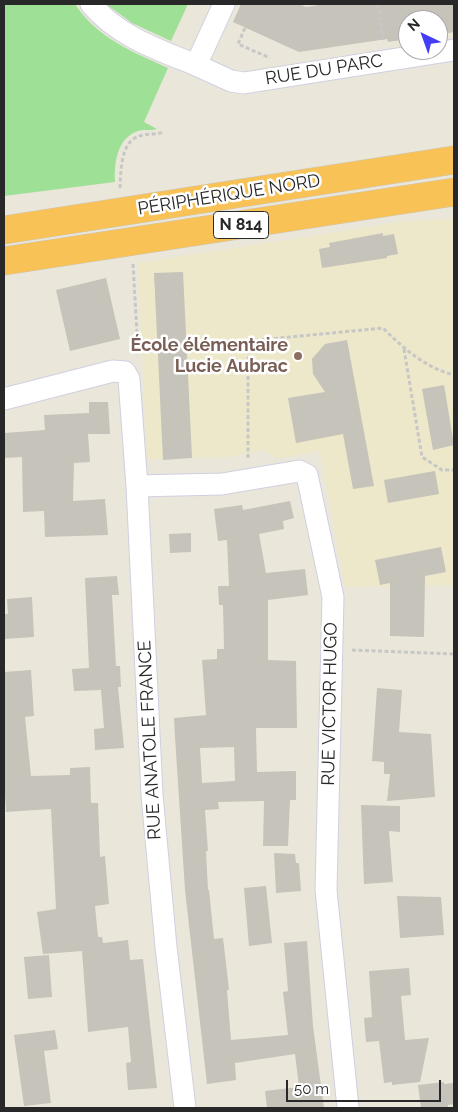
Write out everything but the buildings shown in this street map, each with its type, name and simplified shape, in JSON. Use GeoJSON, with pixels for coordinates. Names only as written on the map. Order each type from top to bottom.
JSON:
{"type":"FeatureCollection","features":[{"type":"Feature","properties":{"kind":"highway","name":"PÉRIPHÉRIQUE NORD"},"geometry":{"type":"LineString","coordinates":[[4,230],[454,160]]}},
{"type":"Feature","properties":{"kind":"highway","name":"PÉRIPHÉRIQUE NORD"},"geometry":{"type":"LineString","coordinates":[[4,261],[454,192]]}},
{"type":"Feature","properties":{"kind":"street","name":"RUE DU PARC"},"geometry":{"type":"LineString","coordinates":[[91,4],[108,21],[152,47],[230,81],[244,83],[454,50]]}},
{"type":"Feature","properties":{"kind":"street"},"geometry":{"type":"LineString","coordinates":[[196,66],[224,4]]}},
{"type":"Feature","properties":{"kind":"street"},"geometry":{"type":"LineString","coordinates":[[4,399],[113,371],[127,376]]}},
{"type":"Feature","properties":{"kind":"street","name":"RUE ANATOLE FRANCE"},"geometry":{"type":"LineString","coordinates":[[127,376],[137,486],[152,795],[166,947],[185,1108]]}},
{"type":"Feature","properties":{"kind":"street","name":"RUE VICTOR HUGO"},"geometry":{"type":"LineString","coordinates":[[137,486],[222,484],[299,471],[307,475],[333,596],[326,890],[348,1108]]}},
{"type":"Feature","properties":{"kind":"path"},"geometry":{"type":"LineString","coordinates":[[378,4],[384,42]]}},
{"type":"Feature","properties":{"kind":"path"},"geometry":{"type":"LineString","coordinates":[[245,28],[238,44],[273,59]]}},
{"type":"Feature","properties":{"kind":"path"},"geometry":{"type":"LineString","coordinates":[[120,188],[121,164],[130,143],[135,137],[164,132]]}},
{"type":"Feature","properties":{"kind":"path"},"geometry":{"type":"LineString","coordinates":[[127,376],[138,350],[133,263]]}},
{"type":"Feature","properties":{"kind":"path"},"geometry":{"type":"LineString","coordinates":[[253,479],[246,454],[248,341],[383,328],[404,349],[439,371],[454,375]]}},
{"type":"Feature","properties":{"kind":"path"},"geometry":{"type":"LineString","coordinates":[[404,349],[422,457],[442,470],[454,470]]}},
{"type":"Feature","properties":{"kind":"path"},"geometry":{"type":"LineString","coordinates":[[331,650],[454,654]]}},
{"type":"Feature","properties":{"kind":"shaded area","name":"École élémentaire Lucie Aubrac"},"geometry":{"type":"Polygon","coordinates":[[[454,219],[454,585],[345,587],[320,451],[276,459],[264,450],[228,457],[147,459],[138,263],[406,221],[454,219]]]}},
{"type":"Feature","properties":{"kind":"green space"},"geometry":{"type":"Polygon","coordinates":[[[5,4],[75,4],[84,16],[105,35],[129,50],[168,68],[144,122],[157,129],[138,131],[125,139],[116,159],[115,182],[4,196],[5,4]]]}},
{"type":"Feature","properties":{"kind":"green space"},"geometry":{"type":"Polygon","coordinates":[[[106,4],[188,4],[171,41],[132,23],[106,4]]]}},
{"type":"Feature","properties":{"kind":"place","name":"École élémentaire Lucie Aubrac"},"geometry":{"type":"Point","coordinates":[298,356]}}]}
